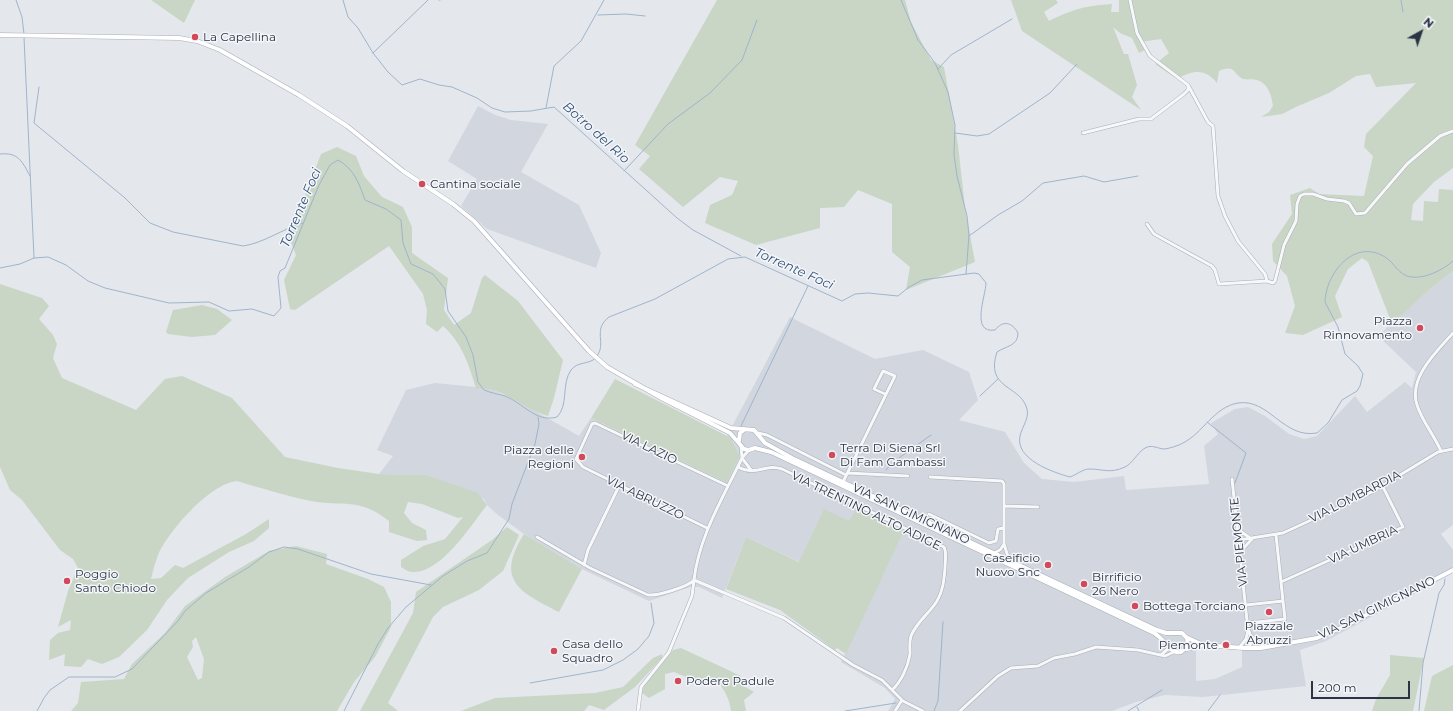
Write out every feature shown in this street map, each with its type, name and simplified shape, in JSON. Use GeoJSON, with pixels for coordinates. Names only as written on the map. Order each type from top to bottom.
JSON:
{"type":"FeatureCollection","features":[{"type":"Feature","properties":{"kind":"main road"},"geometry":{"type":"LineString","coordinates":[[0,34],[184,39],[206,44],[231,55],[332,116],[372,145],[402,171],[461,209],[474,221],[602,363],[635,384],[727,431],[738,441],[740,445],[749,450],[755,448],[760,439],[758,433],[751,429],[744,430],[732,428],[635,384]]}},
{"type":"Feature","properties":{"kind":"main road"},"geometry":{"type":"LineString","coordinates":[[738,441],[739,436],[744,430]]}},
{"type":"Feature","properties":{"kind":"main road","name":"VIA SAN GIMIGNANO"},"geometry":{"type":"LineString","coordinates":[[760,439],[773,448],[1010,561],[1162,632],[1173,633]]}},
{"type":"Feature","properties":{"kind":"main road","name":"VIA SAN GIMIGNANO"},"geometry":{"type":"LineString","coordinates":[[755,448],[771,452],[1147,630],[1161,637],[1168,646]]}},
{"type":"Feature","properties":{"kind":"main road","name":"VIA SAN GIMIGNANO"},"geometry":{"type":"LineString","coordinates":[[1187,638],[1204,645],[1238,648],[1264,647],[1310,640],[1329,634],[1453,570]]}},
{"type":"Feature","properties":{"kind":"main road"},"geometry":{"type":"LineString","coordinates":[[1173,633],[1182,633],[1187,638],[1188,644],[1186,649],[1181,652],[1174,652],[1168,646],[1168,637],[1173,633]]}},
{"type":"Feature","properties":{"kind":"main road","name":"VIA SAN GIMIGNANO"},"geometry":{"type":"LineString","coordinates":[[1186,649],[1204,645]]}},
{"type":"Feature","properties":{"kind":"street"},"geometry":{"type":"LineString","coordinates":[[1130,0],[1137,33],[1150,56],[1188,85],[1208,122],[1213,126],[1218,196],[1225,216],[1238,241],[1265,274],[1267,281]]}},
{"type":"Feature","properties":{"kind":"street"},"geometry":{"type":"LineString","coordinates":[[1083,134],[1139,119],[1151,119],[1184,94],[1188,90],[1188,85]]}},
{"type":"Feature","properties":{"kind":"street"},"geometry":{"type":"LineString","coordinates":[[1147,224],[1154,234],[1212,266],[1215,270],[1219,284],[1267,281],[1273,283],[1275,281],[1284,245],[1296,221],[1297,204],[1300,196],[1304,194],[1313,194],[1344,201],[1349,203],[1356,214],[1365,213],[1407,164],[1440,136],[1453,131]]}},
{"type":"Feature","properties":{"kind":"street"},"geometry":{"type":"LineString","coordinates":[[1441,451],[1416,400],[1416,389],[1423,367],[1453,333]]}},
{"type":"Feature","properties":{"kind":"street"},"geometry":{"type":"LineString","coordinates":[[843,482],[895,376],[883,370],[874,389],[886,394]]}},
{"type":"Feature","properties":{"kind":"street","name":"VIA LAZIO"},"geometry":{"type":"LineString","coordinates":[[583,467],[576,459],[592,424],[595,423],[728,486]]}},
{"type":"Feature","properties":{"kind":"street"},"geometry":{"type":"LineString","coordinates":[[758,433],[767,435],[846,474],[908,476]]}},
{"type":"Feature","properties":{"kind":"street"},"geometry":{"type":"LineString","coordinates":[[740,445],[742,458],[746,466],[753,471]]}},
{"type":"Feature","properties":{"kind":"street","name":"VIA LOMBARDIA"},"geometry":{"type":"LineString","coordinates":[[1239,540],[1276,535],[1382,486],[1441,451],[1453,448]]}},
{"type":"Feature","properties":{"kind":"street"},"geometry":{"type":"LineString","coordinates":[[638,711],[641,687],[669,652],[692,596],[696,565],[707,528],[742,458],[749,450]]}},
{"type":"Feature","properties":{"kind":"street"},"geometry":{"type":"LineString","coordinates":[[738,466],[746,466]]}},
{"type":"Feature","properties":{"kind":"street","name":"VIA TRENTINO ALTO ADIGE"},"geometry":{"type":"LineString","coordinates":[[738,466],[745,470],[753,471],[771,468],[782,470],[944,548],[946,554],[942,590],[936,602],[914,629],[910,639],[910,654],[900,682],[892,690]]}},
{"type":"Feature","properties":{"kind":"street","name":"VIA ABRUZZO"},"geometry":{"type":"LineString","coordinates":[[583,467],[707,528]]}},
{"type":"Feature","properties":{"kind":"street","name":"VIA TRENTINO ALTO ADIGE"},"geometry":{"type":"LineString","coordinates":[[734,474],[745,470]]}},
{"type":"Feature","properties":{"kind":"street"},"geometry":{"type":"LineString","coordinates":[[930,477],[1001,481],[1004,484],[1004,544],[1010,561]]}},
{"type":"Feature","properties":{"kind":"street","name":"VIA PIEMONTE"},"geometry":{"type":"LineString","coordinates":[[1232,479],[1248,623],[1247,637],[1238,648]]}},
{"type":"Feature","properties":{"kind":"street"},"geometry":{"type":"LineString","coordinates":[[584,565],[586,554],[619,486]]}},
{"type":"Feature","properties":{"kind":"street","name":"VIA UMBRIA"},"geometry":{"type":"LineString","coordinates":[[1281,582],[1403,526],[1382,486]]}},
{"type":"Feature","properties":{"kind":"street"},"geometry":{"type":"LineString","coordinates":[[1004,506],[1038,507]]}},
{"type":"Feature","properties":{"kind":"street"},"geometry":{"type":"LineString","coordinates":[[929,514],[989,543],[996,541],[998,529],[1004,528]]}},
{"type":"Feature","properties":{"kind":"street"},"geometry":{"type":"LineString","coordinates":[[1238,529],[1244,536],[1254,538]]}},
{"type":"Feature","properties":{"kind":"street"},"geometry":{"type":"LineString","coordinates":[[1248,623],[1285,619],[1276,535]]}},
{"type":"Feature","properties":{"kind":"street"},"geometry":{"type":"LineString","coordinates":[[537,537],[584,565],[649,596],[688,585],[694,580]]}},
{"type":"Feature","properties":{"kind":"street"},"geometry":{"type":"LineString","coordinates":[[1240,553],[1245,545],[1254,538]]}},
{"type":"Feature","properties":{"kind":"street"},"geometry":{"type":"LineString","coordinates":[[994,553],[1000,550],[1004,544]]}},
{"type":"Feature","properties":{"kind":"street"},"geometry":{"type":"LineString","coordinates":[[694,580],[784,618],[853,665],[880,679],[902,700],[923,711]]}},
{"type":"Feature","properties":{"kind":"street"},"geometry":{"type":"LineString","coordinates":[[1246,605],[1283,601]]}},
{"type":"Feature","properties":{"kind":"street","name":"VIA PIEMONTE"},"geometry":{"type":"LineString","coordinates":[[1248,630],[1251,637],[1264,647]]}},
{"type":"Feature","properties":{"kind":"street"},"geometry":{"type":"LineString","coordinates":[[1249,648],[1251,637]]}},
{"type":"Feature","properties":{"kind":"street"},"geometry":{"type":"LineString","coordinates":[[1161,655],[1168,646]]}},
{"type":"Feature","properties":{"kind":"street"},"geometry":{"type":"LineString","coordinates":[[960,711],[999,674],[1011,668],[1036,666],[1052,658],[1098,647],[1138,650],[1167,656],[1174,652]]}},
{"type":"Feature","properties":{"kind":"street"},"geometry":{"type":"LineString","coordinates":[[895,711],[902,700]]}},
{"type":"Feature","properties":{"kind":"shaded area"},"geometry":{"type":"Polygon","coordinates":[[[478,106],[495,115],[511,120],[548,124],[521,172],[579,205],[601,253],[596,268],[487,229],[461,206],[477,179],[448,161],[478,106]]]}},
{"type":"Feature","properties":{"kind":"shaded area"},"geometry":{"type":"Polygon","coordinates":[[[1453,271],[1453,525],[1441,534],[1453,550],[1453,573],[1326,641],[1300,650],[1306,686],[1203,697],[1165,695],[1136,702],[1112,711],[888,711],[895,699],[885,688],[841,662],[904,531],[856,509],[850,521],[800,562],[746,537],[722,598],[699,587],[690,587],[649,601],[582,569],[524,534],[498,515],[487,505],[484,499],[426,475],[379,474],[393,456],[377,450],[406,390],[435,383],[486,388],[510,397],[579,436],[591,418],[725,482],[740,456],[733,441],[727,436],[790,317],[875,359],[923,350],[969,372],[978,400],[959,420],[1005,432],[1024,463],[1042,479],[1074,482],[1124,476],[1126,490],[1209,484],[1204,446],[1218,434],[1211,423],[1235,409],[1248,407],[1265,416],[1289,434],[1304,439],[1317,436],[1355,396],[1367,412],[1405,382],[1412,388],[1416,372],[1378,336],[1431,288],[1453,271]],[[1202,647],[1196,649],[1196,681],[1215,679],[1242,667],[1242,650],[1202,647]]]}},
{"type":"Feature","properties":{"kind":"green space"},"geometry":{"type":"Polygon","coordinates":[[[151,0],[195,0],[184,23],[151,0]]]}},
{"type":"Feature","properties":{"kind":"green space"},"geometry":{"type":"Polygon","coordinates":[[[717,0],[905,0],[911,22],[931,60],[944,67],[958,145],[965,208],[975,262],[906,290],[910,267],[892,252],[892,204],[858,190],[844,207],[820,208],[820,228],[756,245],[705,223],[710,205],[732,195],[738,181],[720,177],[683,207],[639,169],[650,156],[635,145],[717,0]]]}},
{"type":"Feature","properties":{"kind":"green space"},"geometry":{"type":"Polygon","coordinates":[[[1011,0],[1056,0],[1058,3],[1044,12],[1049,21],[1072,11],[1094,6],[1112,4],[1111,12],[1119,12],[1119,0],[1453,0],[1453,168],[1434,182],[1413,204],[1411,220],[1423,221],[1424,201],[1438,202],[1439,189],[1453,190],[1453,271],[1431,288],[1392,324],[1368,262],[1362,258],[1348,269],[1335,296],[1342,317],[1303,335],[1285,333],[1295,306],[1287,276],[1273,261],[1272,244],[1292,214],[1290,195],[1310,188],[1319,194],[1364,196],[1373,156],[1364,147],[1366,134],[1416,83],[1376,87],[1370,74],[1356,76],[1329,93],[1282,114],[1261,117],[1269,112],[1273,106],[1269,90],[1261,82],[1255,79],[1243,79],[1230,69],[1219,71],[1217,83],[1208,75],[1198,72],[1188,74],[1177,79],[1155,64],[1169,53],[1161,39],[1140,42],[1145,50],[1139,53],[1132,38],[1120,33],[1113,27],[1124,54],[1128,54],[1137,85],[1132,97],[1141,110],[1022,31],[1011,0]]]}},
{"type":"Feature","properties":{"kind":"green space"},"geometry":{"type":"Polygon","coordinates":[[[337,147],[356,156],[364,176],[382,197],[403,207],[412,227],[412,253],[448,278],[444,310],[454,325],[471,313],[482,278],[485,275],[518,301],[563,360],[548,416],[530,409],[496,391],[476,388],[464,355],[450,333],[443,326],[437,332],[426,324],[427,310],[423,294],[389,246],[295,310],[290,309],[284,280],[296,255],[289,237],[321,154],[337,147]]]}},
{"type":"Feature","properties":{"kind":"green space"},"geometry":{"type":"Polygon","coordinates":[[[0,284],[42,298],[49,306],[39,319],[53,335],[57,344],[53,358],[62,378],[136,410],[165,379],[182,376],[232,398],[285,457],[338,468],[379,474],[426,475],[478,493],[487,505],[464,536],[444,557],[423,571],[412,572],[401,567],[401,560],[423,546],[445,539],[463,517],[458,518],[422,504],[408,502],[404,513],[412,523],[426,530],[427,540],[417,541],[389,532],[389,521],[378,513],[360,506],[311,501],[237,481],[226,484],[214,490],[203,499],[180,522],[163,545],[158,555],[151,579],[161,578],[175,565],[183,568],[246,534],[269,519],[269,528],[254,541],[229,552],[188,578],[167,600],[147,630],[119,657],[102,664],[88,659],[81,667],[64,666],[65,654],[49,660],[50,640],[58,633],[70,630],[71,620],[58,627],[68,591],[78,568],[73,559],[60,550],[22,500],[10,490],[0,467],[0,284]]]}},
{"type":"Feature","properties":{"kind":"green space"},"geometry":{"type":"Polygon","coordinates":[[[202,305],[217,309],[232,320],[215,335],[192,337],[168,334],[166,332],[173,310],[202,305]]]}},
{"type":"Feature","properties":{"kind":"green space"},"geometry":{"type":"Polygon","coordinates":[[[615,379],[731,438],[740,456],[727,482],[591,418],[615,379]]]}},
{"type":"Feature","properties":{"kind":"green space"},"geometry":{"type":"Polygon","coordinates":[[[824,509],[849,521],[856,509],[904,531],[846,654],[837,648],[835,650],[780,610],[726,589],[746,537],[799,562],[824,509]]]}},
{"type":"Feature","properties":{"kind":"green space"},"geometry":{"type":"Polygon","coordinates":[[[507,527],[519,535],[503,571],[479,590],[443,607],[433,617],[388,703],[398,711],[360,711],[413,613],[416,592],[492,540],[507,527]]]}},
{"type":"Feature","properties":{"kind":"green space"},"geometry":{"type":"Polygon","coordinates":[[[524,534],[582,569],[559,612],[533,598],[523,591],[516,583],[512,574],[512,563],[516,550],[524,534]]]}},
{"type":"Feature","properties":{"kind":"green space"},"geometry":{"type":"Polygon","coordinates":[[[296,546],[327,554],[326,564],[368,579],[384,587],[391,602],[391,627],[375,657],[354,682],[337,711],[71,711],[78,703],[81,682],[124,679],[132,664],[165,633],[185,606],[225,577],[269,551],[296,546]],[[196,637],[192,641],[193,647],[187,657],[198,680],[202,678],[204,659],[196,637]]]}},
{"type":"Feature","properties":{"kind":"green space"},"geometry":{"type":"Polygon","coordinates":[[[681,648],[741,676],[742,685],[754,692],[744,700],[746,711],[731,711],[728,699],[717,680],[698,682],[674,672],[665,674],[665,689],[649,698],[642,693],[644,685],[673,650],[681,648]]]}},
{"type":"Feature","properties":{"kind":"green space"},"geometry":{"type":"Polygon","coordinates":[[[662,654],[662,658],[635,687],[604,710],[589,705],[584,711],[461,711],[495,698],[595,693],[623,687],[653,658],[662,654]]]}},
{"type":"Feature","properties":{"kind":"green space"},"geometry":{"type":"Polygon","coordinates":[[[1390,655],[1424,658],[1413,711],[1372,711],[1376,699],[1390,675],[1390,655]]]}},
{"type":"Feature","properties":{"kind":"green space"},"geometry":{"type":"Polygon","coordinates":[[[1453,665],[1453,711],[1424,711],[1432,676],[1453,665]]]}},
{"type":"Feature","properties":{"kind":"waterway"},"geometry":{"type":"LineString","coordinates":[[16,0],[22,17],[24,34]]}},
{"type":"Feature","properties":{"kind":"waterway","name":"Botro del Rio"},"geometry":{"type":"LineString","coordinates":[[343,0],[348,17],[358,28],[373,53],[388,72],[402,85],[420,79],[439,85],[452,87],[477,98],[492,108],[505,112],[531,111],[554,107],[677,218],[693,230],[741,256]]}},
{"type":"Feature","properties":{"kind":"waterway"},"geometry":{"type":"LineString","coordinates":[[373,53],[428,0]]}},
{"type":"Feature","properties":{"kind":"waterway"},"geometry":{"type":"LineString","coordinates":[[546,108],[554,66],[581,41],[604,0]]}},
{"type":"Feature","properties":{"kind":"waterway"},"geometry":{"type":"LineString","coordinates":[[901,0],[918,40],[935,63],[948,92],[955,125],[954,155],[957,176],[967,216],[969,235],[966,274]]}},
{"type":"Feature","properties":{"kind":"waterway"},"geometry":{"type":"LineString","coordinates":[[1401,0],[1403,12]]}},
{"type":"Feature","properties":{"kind":"waterway"},"geometry":{"type":"LineString","coordinates":[[598,15],[626,14],[645,16]]}},
{"type":"Feature","properties":{"kind":"waterway"},"geometry":{"type":"LineString","coordinates":[[938,69],[951,55],[1012,19]]}},
{"type":"Feature","properties":{"kind":"waterway"},"geometry":{"type":"LineString","coordinates":[[624,171],[668,124],[710,93],[742,60],[757,20]]}},
{"type":"Feature","properties":{"kind":"waterway"},"geometry":{"type":"LineString","coordinates":[[24,37],[34,258]]}},
{"type":"Feature","properties":{"kind":"waterway"},"geometry":{"type":"LineString","coordinates":[[955,133],[977,136],[989,134],[1050,93],[1077,64]]}},
{"type":"Feature","properties":{"kind":"waterway"},"geometry":{"type":"LineString","coordinates":[[39,87],[34,123],[125,198],[150,223],[173,232],[243,246],[266,239],[303,223]]}},
{"type":"Feature","properties":{"kind":"waterway"},"geometry":{"type":"LineString","coordinates":[[0,154],[11,154],[15,156],[22,162],[30,176]]}},
{"type":"Feature","properties":{"kind":"waterway","name":"Torrente Foci"},"geometry":{"type":"LineString","coordinates":[[0,268],[20,264],[34,258],[48,257],[66,265],[88,281],[105,288],[169,303],[209,302],[229,311],[252,309],[274,316],[281,308],[278,277],[280,271],[285,268],[319,185],[330,165],[338,160],[352,172],[358,182],[365,200],[386,209],[401,220],[403,243],[411,264],[433,274],[445,289],[448,311],[466,337],[473,355],[478,382],[484,390],[512,399],[536,415],[549,418],[557,417],[563,407],[566,382],[571,370],[577,365],[590,362],[596,358]]}},
{"type":"Feature","properties":{"kind":"waterway"},"geometry":{"type":"LineString","coordinates":[[969,236],[998,215],[1022,201],[1043,183],[1084,176],[1104,182],[1138,176]]}},
{"type":"Feature","properties":{"kind":"waterway","name":"Torrente Foci"},"geometry":{"type":"LineString","coordinates":[[597,356],[601,346],[601,327],[609,317],[655,299],[728,259],[745,257],[842,301],[855,294],[868,293],[898,296],[909,287],[922,280],[974,273],[979,274],[986,283],[981,312],[983,326],[987,330],[995,330],[1001,325],[1007,324],[1013,326],[1018,333],[1014,343],[997,352],[994,364],[995,373],[999,379],[1004,385],[1022,399],[1026,406],[1027,418],[1020,436],[1020,444],[1023,451],[1029,458],[1045,468],[1070,477],[1087,469],[1111,471],[1125,467],[1142,450],[1148,447],[1165,449],[1179,445],[1190,439],[1222,410],[1230,405],[1238,403],[1249,403],[1259,406],[1285,425],[1295,430],[1305,433],[1317,433],[1328,423],[1342,400],[1357,391],[1363,374],[1358,366],[1345,354],[1338,327],[1325,302],[1330,280],[1336,270],[1353,255],[1363,252],[1374,252],[1385,257],[1403,274],[1411,277],[1422,277],[1434,273],[1453,261]]}},
{"type":"Feature","properties":{"kind":"waterway"},"geometry":{"type":"LineString","coordinates":[[741,426],[808,286]]}},
{"type":"Feature","properties":{"kind":"waterway"},"geometry":{"type":"LineString","coordinates":[[980,396],[998,379]]}},
{"type":"Feature","properties":{"kind":"waterway"},"geometry":{"type":"LineString","coordinates":[[344,711],[378,644],[388,628],[406,607],[443,576],[467,561],[487,553],[509,519],[512,504],[535,444],[539,424],[538,417]]}},
{"type":"Feature","properties":{"kind":"waterway"},"geometry":{"type":"LineString","coordinates":[[1207,422],[1246,453],[1235,483]]}},
{"type":"Feature","properties":{"kind":"waterway"},"geometry":{"type":"LineString","coordinates":[[886,470],[892,463],[931,435]]}},
{"type":"Feature","properties":{"kind":"waterway"},"geometry":{"type":"LineString","coordinates":[[37,711],[50,690],[69,677],[115,677],[132,669],[178,621],[185,611],[206,593],[249,567],[269,552],[284,547],[298,549],[371,574],[431,585]]}},
{"type":"Feature","properties":{"kind":"waterway"},"geometry":{"type":"LineString","coordinates":[[1419,711],[1423,663],[1439,593],[1444,585],[1445,579]]}},
{"type":"Feature","properties":{"kind":"waterway"},"geometry":{"type":"LineString","coordinates":[[530,683],[603,670],[623,660],[638,649],[649,636],[654,623],[651,603]]}},
{"type":"Feature","properties":{"kind":"waterway"},"geometry":{"type":"LineString","coordinates":[[934,711],[938,701],[943,622]]}},
{"type":"Feature","properties":{"kind":"waterway"},"geometry":{"type":"LineString","coordinates":[[1128,711],[1162,690]]}},
{"type":"Feature","properties":{"kind":"waterway"},"geometry":{"type":"LineString","coordinates":[[1208,711],[1220,695]]}},
{"type":"Feature","properties":{"kind":"waterway"},"geometry":{"type":"LineString","coordinates":[[845,711],[896,703]]}},
{"type":"Feature","properties":{"kind":"waterway"},"geometry":{"type":"LineString","coordinates":[[1137,707],[1139,711]]}},
{"type":"Feature","properties":{"kind":"place","name":"La Capellina"},"geometry":{"type":"Point","coordinates":[195,37]}},
{"type":"Feature","properties":{"kind":"place","name":"Cantina sociale"},"geometry":{"type":"Point","coordinates":[422,184]}},
{"type":"Feature","properties":{"kind":"place","name":"Piazza Rinnovamento"},"geometry":{"type":"Point","coordinates":[1420,328]}},
{"type":"Feature","properties":{"kind":"place","name":"Terra Di Siena Srl Di Fam Gambassi"},"geometry":{"type":"Point","coordinates":[832,455]}},
{"type":"Feature","properties":{"kind":"place","name":"Piazza delle Regioni"},"geometry":{"type":"Point","coordinates":[582,457]}},
{"type":"Feature","properties":{"kind":"place","name":"Caseificio Nuovo Snc"},"geometry":{"type":"Point","coordinates":[1048,565]}},
{"type":"Feature","properties":{"kind":"place","name":"Poggio Santo Chiodo"},"geometry":{"type":"Point","coordinates":[67,581]}},
{"type":"Feature","properties":{"kind":"place","name":"Birrificio 26 Nero"},"geometry":{"type":"Point","coordinates":[1084,584]}},
{"type":"Feature","properties":{"kind":"place","name":"Bottega Torciano"},"geometry":{"type":"Point","coordinates":[1135,606]}},
{"type":"Feature","properties":{"kind":"place","name":"Piazzale Abruzzi"},"geometry":{"type":"Point","coordinates":[1269,612]}},
{"type":"Feature","properties":{"kind":"place","name":"Piemonte"},"geometry":{"type":"Point","coordinates":[1226,645]}},
{"type":"Feature","properties":{"kind":"place","name":"Casa dello Squadro"},"geometry":{"type":"Point","coordinates":[554,651]}},
{"type":"Feature","properties":{"kind":"place","name":"Podere Padule"},"geometry":{"type":"Point","coordinates":[678,681]}}]}
